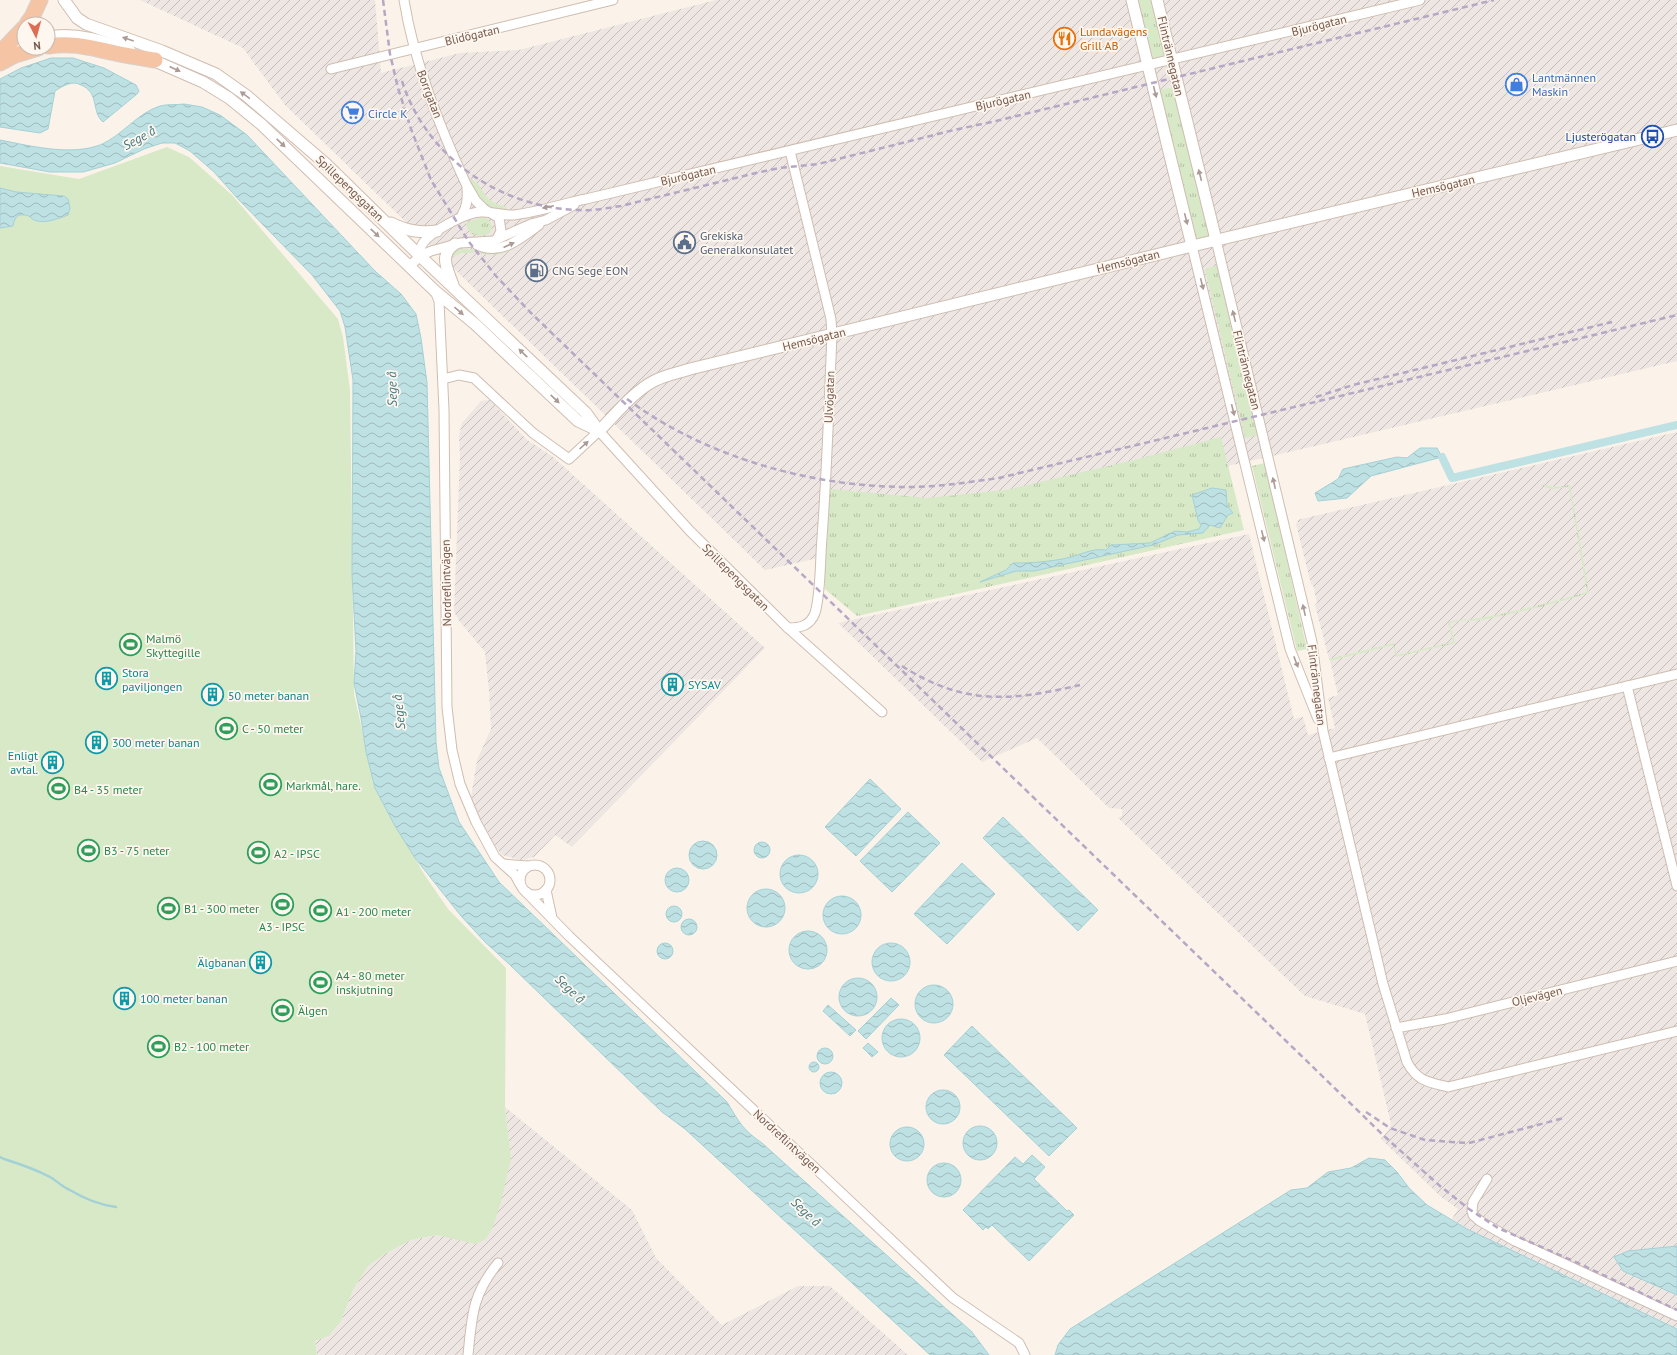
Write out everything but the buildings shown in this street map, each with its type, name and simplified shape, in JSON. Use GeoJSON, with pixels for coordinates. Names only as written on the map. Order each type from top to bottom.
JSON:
{"type":"FeatureCollection","features":[{"type":"Feature","properties":{"kind":"highway"},"geometry":{"type":"LineString","coordinates":[[32,16],[40,0]]}},
{"type":"Feature","properties":{"kind":"highway"},"geometry":{"type":"LineString","coordinates":[[0,53],[16,36]]}},
{"type":"Feature","properties":{"kind":"highway"},"geometry":{"type":"LineString","coordinates":[[56,44],[63,43],[90,46],[115,53],[155,60]]}},
{"type":"Feature","properties":{"kind":"highway"},"geometry":{"type":"LineString","coordinates":[[0,63],[16,55]]}},
{"type":"Feature","properties":{"kind":"street","name":"Spillepengsgatan"},"geometry":{"type":"LineString","coordinates":[[64,0],[77,18],[86,24],[162,51],[216,74],[251,99],[295,136],[586,413],[599,431],[690,531],[788,628],[882,712]]}},
{"type":"Feature","properties":{"kind":"street","name":"Borrgatan"},"geometry":{"type":"LineString","coordinates":[[404,0],[414,49],[420,69],[466,184],[476,201],[484,209],[499,218],[501,231],[497,239]]}},
{"type":"Feature","properties":{"kind":"street","name":"Blidögatan"},"geometry":{"type":"LineString","coordinates":[[331,69],[613,0]]}},
{"type":"Feature","properties":{"kind":"street","name":"Flintrännegatan"},"geometry":{"type":"LineString","coordinates":[[1132,0],[1290,649],[1323,731]]}},
{"type":"Feature","properties":{"kind":"street","name":"Flintrännegatan"},"geometry":{"type":"LineString","coordinates":[[1157,0],[1312,642],[1323,731]]}},
{"type":"Feature","properties":{"kind":"street","name":"Bjurögatan"},"geometry":{"type":"LineString","coordinates":[[420,256],[421,247],[424,242],[437,231],[461,217],[474,212],[513,215],[586,199],[1420,0]]}},
{"type":"Feature","properties":{"kind":"street","name":"Spillepengsgatan"},"geometry":{"type":"LineString","coordinates":[[56,37],[82,37],[115,45],[155,60],[203,82],[229,98],[261,124],[435,291],[475,324],[578,421],[599,431]]}},
{"type":"Feature","properties":{"kind":"street"},"geometry":{"type":"LineString","coordinates":[[0,53],[16,47]]}},
{"type":"Feature","properties":{"kind":"street","name":"Hemsögatan"},"geometry":{"type":"LineString","coordinates":[[599,431],[632,398],[656,380],[690,369],[1216,240],[1677,130]]}},
{"type":"Feature","properties":{"kind":"street","name":"Ulvögatan"},"geometry":{"type":"LineString","coordinates":[[788,628],[801,628],[810,622],[815,614],[826,481],[832,335],[831,319],[790,151]]}},
{"type":"Feature","properties":{"kind":"street","name":"Borrgatan"},"geometry":{"type":"LineString","coordinates":[[461,217],[468,199],[466,184]]}},
{"type":"Feature","properties":{"kind":"street","name":"Bjurögatan"},"geometry":{"type":"LineString","coordinates":[[472,242],[490,249],[509,246],[546,220],[586,199]]}},
{"type":"Feature","properties":{"kind":"street"},"geometry":{"type":"LineString","coordinates":[[383,220],[406,230],[418,232],[437,231]]}},
{"type":"Feature","properties":{"kind":"street","name":"Bjurögatan"},"geometry":{"type":"LineString","coordinates":[[410,266],[420,256],[455,244],[485,242],[497,239],[531,224],[546,220]]}},
{"type":"Feature","properties":{"kind":"street"},"geometry":{"type":"LineString","coordinates":[[453,286],[445,263],[446,253],[449,248],[455,244]]}},
{"type":"Feature","properties":{"kind":"street","name":"Nordreflintvägen"},"geometry":{"type":"LineString","coordinates":[[435,291],[439,301],[443,380],[448,707],[452,750],[460,784],[476,822],[495,857],[515,875],[520,884]]}},
{"type":"Feature","properties":{"kind":"street"},"geometry":{"type":"LineString","coordinates":[[443,380],[459,375],[474,378],[533,433],[569,459],[599,431]]}},
{"type":"Feature","properties":{"kind":"street"},"geometry":{"type":"LineString","coordinates":[[1330,758],[1677,674]]}},
{"type":"Feature","properties":{"kind":"street"},"geometry":{"type":"LineString","coordinates":[[1627,686],[1677,886]]}},
{"type":"Feature","properties":{"kind":"street"},"geometry":{"type":"LineString","coordinates":[[1323,731],[1383,984],[1407,1062],[1412,1071],[1421,1079],[1448,1086],[1510,1073],[1677,1031]]}},
{"type":"Feature","properties":{"kind":"street"},"geometry":{"type":"LineString","coordinates":[[502,864],[528,866],[538,865],[546,870],[550,880],[546,890],[540,894],[535,895],[526,892],[520,884],[521,874],[528,866]]}},
{"type":"Feature","properties":{"kind":"street"},"geometry":{"type":"LineString","coordinates":[[546,890],[553,919]]}},
{"type":"Feature","properties":{"kind":"street","name":"Nordreflintvägen"},"geometry":{"type":"LineString","coordinates":[[526,892],[953,1298],[1019,1343],[1025,1355]]}},
{"type":"Feature","properties":{"kind":"street","name":"Oljevägen"},"geometry":{"type":"LineString","coordinates":[[1396,1028],[1445,1019],[1677,962]]}},
{"type":"Feature","properties":{"kind":"street"},"geometry":{"type":"LineString","coordinates":[[1487,1179],[1473,1202],[1473,1215],[1480,1221],[1515,1241],[1677,1316]]}},
{"type":"Feature","properties":{"kind":"street"},"geometry":{"type":"LineString","coordinates":[[468,1355],[471,1324],[476,1297],[485,1279],[498,1263]]}},
{"type":"Feature","properties":{"kind":"shaded area"},"geometry":{"type":"Polygon","coordinates":[[[140,0],[375,0],[381,73],[460,53],[519,50],[716,0],[1677,0],[1677,361],[1285,453],[765,570],[285,105],[243,48],[140,0]]]}},
{"type":"Feature","properties":{"kind":"shaded area"},"geometry":{"type":"Polygon","coordinates":[[[490,400],[527,440],[552,456],[765,648],[572,847],[555,835],[534,857],[521,860],[502,855],[483,831],[470,804],[477,760],[491,729],[489,691],[485,652],[460,622],[454,612],[460,457],[459,435],[462,423],[481,401],[490,400]]]}},
{"type":"Feature","properties":{"kind":"shaded area"},"geometry":{"type":"Polygon","coordinates":[[[1677,432],[1677,1329],[1467,1229],[1452,1219],[1458,1209],[1440,1196],[1381,1139],[1388,1131],[1391,1124],[1365,1014],[1305,996],[1118,818],[1122,816],[1122,809],[1109,808],[1037,738],[982,762],[838,623],[1249,534],[1294,719],[1303,717],[1308,735],[1335,728],[1328,698],[1338,695],[1330,661],[1392,644],[1329,659],[1315,605],[1317,603],[1313,585],[1311,584],[1296,524],[1298,523],[1297,520],[1677,432]]]}},
{"type":"Feature","properties":{"kind":"shaded area"},"geometry":{"type":"Polygon","coordinates":[[[505,1107],[632,1210],[656,1258],[722,1325],[798,1286],[830,1286],[908,1355],[317,1355],[315,1341],[329,1336],[341,1321],[353,1290],[368,1266],[385,1254],[411,1240],[437,1235],[451,1237],[511,1158],[505,1107]]]}},
{"type":"Feature","properties":{"kind":"green space"},"geometry":{"type":"Polygon","coordinates":[[[1137,0],[1153,0],[1167,57],[1152,61],[1137,0]]]}},
{"type":"Feature","properties":{"kind":"green space"},"geometry":{"type":"Polygon","coordinates":[[[1174,87],[1210,237],[1197,240],[1159,90],[1174,87]]]}},
{"type":"Feature","properties":{"kind":"green space"},"geometry":{"type":"Polygon","coordinates":[[[167,147],[189,157],[232,195],[338,319],[343,337],[350,390],[354,694],[375,788],[424,874],[448,909],[506,968],[505,1107],[511,1158],[501,1202],[493,1227],[486,1239],[476,1244],[437,1235],[411,1240],[385,1254],[368,1266],[353,1290],[341,1321],[329,1336],[315,1341],[317,1355],[0,1355],[0,166],[79,179],[167,147]]]}},
{"type":"Feature","properties":{"kind":"green space"},"geometry":{"type":"Polygon","coordinates":[[[469,178],[478,185],[487,197],[497,204],[505,206],[509,212],[494,208],[483,202],[479,198],[469,178]]]}},
{"type":"Feature","properties":{"kind":"green space"},"geometry":{"type":"Polygon","coordinates":[[[482,217],[490,222],[492,228],[491,231],[483,235],[471,234],[465,223],[482,217]]]}},
{"type":"Feature","properties":{"kind":"green space"},"geometry":{"type":"Polygon","coordinates":[[[513,247],[513,249],[509,251],[498,254],[481,254],[478,250],[488,252],[513,247]]]}},
{"type":"Feature","properties":{"kind":"green space"},"geometry":{"type":"Polygon","coordinates":[[[459,249],[472,249],[475,253],[461,253],[449,259],[452,253],[459,249]]]}},
{"type":"Feature","properties":{"kind":"green space"},"geometry":{"type":"Polygon","coordinates":[[[1218,265],[1258,435],[1245,438],[1205,269],[1218,265]]]}},
{"type":"Feature","properties":{"kind":"green space"},"geometry":{"type":"Polygon","coordinates":[[[1221,437],[1244,530],[857,616],[825,589],[824,559],[829,489],[927,498],[1006,490],[1130,461],[1221,437]]]}},
{"type":"Feature","properties":{"kind":"green space"},"geometry":{"type":"Polygon","coordinates":[[[1265,463],[1307,649],[1297,651],[1252,466],[1265,463]]]}},
{"type":"Feature","properties":{"kind":"green space"},"geometry":{"type":"Polygon","coordinates":[[[1540,485],[1558,487],[1570,485],[1589,593],[1540,607],[1482,620],[1464,620],[1450,623],[1455,643],[1396,657],[1393,645],[1330,661],[1329,659],[1394,643],[1397,655],[1453,642],[1448,622],[1512,612],[1587,592],[1569,487],[1551,489],[1540,485]]]}},
{"type":"Feature","properties":{"kind":"water"},"geometry":{"type":"Polygon","coordinates":[[[51,58],[73,58],[104,68],[136,85],[139,91],[103,122],[99,118],[91,93],[87,88],[71,83],[55,91],[48,129],[40,133],[0,127],[0,79],[21,68],[51,58]]]}},
{"type":"Feature","properties":{"kind":"water","name":"Sege å"},"geometry":{"type":"Polygon","coordinates":[[[184,104],[202,107],[220,115],[247,135],[375,271],[401,294],[416,314],[427,383],[436,742],[439,768],[459,822],[499,882],[727,1102],[738,1120],[750,1134],[762,1143],[972,1332],[989,1355],[930,1355],[685,1129],[662,1112],[485,942],[461,916],[415,858],[395,826],[375,788],[366,752],[354,683],[356,651],[352,574],[353,380],[345,327],[340,311],[312,275],[214,172],[190,151],[175,143],[162,143],[144,149],[115,163],[83,172],[50,172],[0,163],[0,140],[50,149],[76,150],[88,148],[108,141],[152,109],[163,105],[184,104]]]}},
{"type":"Feature","properties":{"kind":"water"},"geometry":{"type":"Polygon","coordinates":[[[0,188],[16,192],[64,196],[68,199],[70,208],[68,215],[42,222],[29,216],[20,215],[16,217],[13,226],[0,228],[0,188]]]}},
{"type":"Feature","properties":{"kind":"water"},"geometry":{"type":"Polygon","coordinates":[[[1420,448],[1437,448],[1442,457],[1371,476],[1347,498],[1318,501],[1315,493],[1338,479],[1343,469],[1397,457],[1407,458],[1420,448]]]}},
{"type":"Feature","properties":{"kind":"water"},"geometry":{"type":"Polygon","coordinates":[[[1212,488],[1226,490],[1227,505],[1233,513],[1228,515],[1220,528],[1210,525],[1203,533],[1178,535],[1153,545],[1034,571],[1016,571],[980,582],[1006,570],[1013,563],[1040,562],[1072,557],[1091,551],[1106,550],[1111,545],[1150,543],[1175,531],[1187,532],[1199,529],[1201,525],[1198,520],[1192,495],[1212,488]]]}},
{"type":"Feature","properties":{"kind":"water"},"geometry":{"type":"Polygon","coordinates":[[[870,779],[901,809],[856,856],[825,827],[870,779]]]}},
{"type":"Feature","properties":{"kind":"water"},"geometry":{"type":"Polygon","coordinates":[[[908,812],[940,843],[892,892],[860,861],[908,812]]]}},
{"type":"Feature","properties":{"kind":"water"},"geometry":{"type":"Polygon","coordinates":[[[1003,817],[1098,910],[1078,931],[983,838],[1003,817]]]}},
{"type":"Feature","properties":{"kind":"water"},"geometry":{"type":"Polygon","coordinates":[[[703,841],[713,845],[717,855],[713,865],[703,869],[693,865],[689,855],[693,845],[703,841]]]}},
{"type":"Feature","properties":{"kind":"water"},"geometry":{"type":"Polygon","coordinates":[[[759,842],[765,842],[770,847],[768,856],[765,858],[759,858],[754,853],[754,847],[759,842]]]}},
{"type":"Feature","properties":{"kind":"water"},"geometry":{"type":"Polygon","coordinates":[[[795,855],[803,855],[810,858],[815,863],[818,874],[815,885],[810,890],[803,893],[795,893],[788,890],[783,885],[780,878],[780,870],[783,863],[788,858],[795,855]]]}},
{"type":"Feature","properties":{"kind":"water"},"geometry":{"type":"Polygon","coordinates":[[[962,863],[995,894],[947,944],[914,914],[962,863]]]}},
{"type":"Feature","properties":{"kind":"water"},"geometry":{"type":"Polygon","coordinates":[[[677,868],[685,872],[689,880],[685,888],[677,892],[669,888],[665,880],[669,872],[677,868]]]}},
{"type":"Feature","properties":{"kind":"water"},"geometry":{"type":"Polygon","coordinates":[[[762,889],[770,889],[777,892],[782,897],[785,908],[782,919],[777,924],[770,927],[762,927],[755,924],[750,919],[747,912],[747,904],[750,897],[755,892],[762,889]]]}},
{"type":"Feature","properties":{"kind":"water"},"geometry":{"type":"Polygon","coordinates":[[[838,896],[846,896],[853,899],[858,904],[861,915],[858,926],[853,931],[846,934],[838,934],[831,931],[826,926],[823,919],[823,911],[826,904],[831,899],[838,896]]]}},
{"type":"Feature","properties":{"kind":"water"},"geometry":{"type":"Polygon","coordinates":[[[674,906],[680,908],[682,914],[680,920],[674,922],[668,920],[666,914],[668,908],[674,906]]]}},
{"type":"Feature","properties":{"kind":"water"},"geometry":{"type":"Polygon","coordinates":[[[689,919],[695,921],[697,927],[695,933],[689,935],[683,933],[681,927],[683,921],[689,919]]]}},
{"type":"Feature","properties":{"kind":"water"},"geometry":{"type":"Polygon","coordinates":[[[804,931],[812,931],[819,934],[824,939],[827,950],[824,961],[819,966],[812,969],[804,969],[797,966],[792,961],[789,954],[789,946],[792,939],[797,934],[804,931]]]}},
{"type":"Feature","properties":{"kind":"water"},"geometry":{"type":"Polygon","coordinates":[[[665,943],[671,945],[673,951],[671,957],[665,959],[659,957],[657,951],[659,945],[665,943]]]}},
{"type":"Feature","properties":{"kind":"water"},"geometry":{"type":"Polygon","coordinates":[[[887,943],[895,943],[902,946],[907,951],[910,962],[907,973],[902,978],[895,981],[887,981],[880,978],[875,973],[872,966],[872,958],[875,951],[880,946],[887,943]]]}},
{"type":"Feature","properties":{"kind":"water"},"geometry":{"type":"Polygon","coordinates":[[[854,978],[862,978],[869,981],[874,986],[877,997],[874,1008],[869,1013],[862,1016],[854,1016],[847,1013],[842,1008],[839,1001],[839,993],[842,986],[847,981],[854,978]]]}},
{"type":"Feature","properties":{"kind":"water"},"geometry":{"type":"Polygon","coordinates":[[[930,985],[938,985],[945,988],[950,993],[953,1004],[950,1015],[945,1020],[938,1023],[930,1023],[923,1020],[918,1015],[915,1008],[915,1000],[918,993],[923,988],[930,985]]]}},
{"type":"Feature","properties":{"kind":"water"},"geometry":{"type":"Polygon","coordinates":[[[891,998],[899,1005],[866,1039],[858,1031],[891,998]]]}},
{"type":"Feature","properties":{"kind":"water"},"geometry":{"type":"Polygon","coordinates":[[[828,1005],[856,1030],[850,1036],[823,1011],[828,1005]]]}},
{"type":"Feature","properties":{"kind":"water"},"geometry":{"type":"Polygon","coordinates":[[[897,1019],[905,1019],[912,1022],[917,1027],[920,1038],[917,1049],[912,1054],[905,1057],[897,1057],[890,1054],[885,1049],[882,1042],[882,1034],[885,1027],[890,1022],[897,1019]]]}},
{"type":"Feature","properties":{"kind":"water"},"geometry":{"type":"Polygon","coordinates":[[[972,1026],[1077,1128],[1049,1156],[944,1055],[972,1026]]]}},
{"type":"Feature","properties":{"kind":"water"},"geometry":{"type":"Polygon","coordinates":[[[868,1043],[878,1052],[872,1057],[863,1048],[868,1043]]]}},
{"type":"Feature","properties":{"kind":"water"},"geometry":{"type":"Polygon","coordinates":[[[825,1048],[832,1053],[833,1056],[828,1063],[825,1064],[818,1059],[817,1056],[822,1049],[825,1048]]]}},
{"type":"Feature","properties":{"kind":"water"},"geometry":{"type":"Polygon","coordinates":[[[812,1062],[816,1062],[818,1063],[818,1071],[812,1072],[809,1069],[809,1065],[812,1062]]]}},
{"type":"Feature","properties":{"kind":"water"},"geometry":{"type":"Polygon","coordinates":[[[831,1072],[839,1075],[842,1083],[839,1091],[831,1094],[823,1091],[820,1083],[823,1075],[831,1072]]]}},
{"type":"Feature","properties":{"kind":"water"},"geometry":{"type":"Polygon","coordinates":[[[943,1090],[955,1095],[960,1107],[955,1119],[943,1124],[931,1119],[926,1107],[931,1095],[943,1090]]]}},
{"type":"Feature","properties":{"kind":"water"},"geometry":{"type":"Polygon","coordinates":[[[980,1126],[992,1131],[997,1143],[992,1155],[980,1160],[968,1155],[963,1143],[968,1131],[980,1126]]]}},
{"type":"Feature","properties":{"kind":"water"},"geometry":{"type":"Polygon","coordinates":[[[907,1127],[919,1132],[924,1144],[919,1156],[907,1161],[895,1156],[890,1144],[895,1132],[907,1127]]]}},
{"type":"Feature","properties":{"kind":"water"},"geometry":{"type":"Polygon","coordinates":[[[1032,1155],[1045,1167],[1034,1179],[1067,1211],[1069,1210],[1074,1215],[1029,1261],[992,1225],[988,1229],[986,1227],[983,1230],[963,1210],[1015,1157],[1023,1164],[1032,1155]]]}},
{"type":"Feature","properties":{"kind":"water"},"geometry":{"type":"Polygon","coordinates":[[[1369,1158],[1385,1160],[1397,1172],[1409,1188],[1427,1205],[1467,1229],[1677,1329],[1677,1355],[1055,1355],[1058,1345],[1070,1329],[1291,1190],[1307,1188],[1328,1172],[1351,1168],[1369,1158]]]}},
{"type":"Feature","properties":{"kind":"water"},"geometry":{"type":"Polygon","coordinates":[[[944,1163],[956,1168],[961,1180],[956,1192],[944,1197],[932,1192],[927,1180],[932,1168],[944,1163]]]}},
{"type":"Feature","properties":{"kind":"water"},"geometry":{"type":"Polygon","coordinates":[[[1677,1246],[1677,1295],[1623,1271],[1614,1257],[1628,1251],[1677,1246]]]}},
{"type":"Feature","properties":{"kind":"waterway"},"geometry":{"type":"LineString","coordinates":[[1442,457],[1452,478],[1677,425]]}},
{"type":"Feature","properties":{"kind":"waterway"},"geometry":{"type":"LineString","coordinates":[[0,1157],[44,1174],[65,1188],[85,1198],[103,1205],[116,1207]]}},
{"type":"Feature","properties":{"kind":"railway"},"geometry":{"type":"LineString","coordinates":[[383,0],[390,54],[398,88],[411,129],[431,180],[469,242],[496,276],[530,312],[1384,1136],[1440,1186],[1469,1209],[1498,1228],[1578,1263],[1677,1310]]}},
{"type":"Feature","properties":{"kind":"railway"},"geometry":{"type":"LineString","coordinates":[[402,81],[413,108],[429,133],[448,155],[470,173],[495,188],[521,200],[550,207],[595,210],[621,206],[779,168],[818,164],[1494,0]]}},
{"type":"Feature","properties":{"kind":"railway"},"geometry":{"type":"LineString","coordinates":[[627,399],[657,419],[690,437],[760,465],[797,474],[871,486],[931,486],[999,478],[1677,315]]}},
{"type":"Feature","properties":{"kind":"railway"},"geometry":{"type":"LineString","coordinates":[[1316,397],[1353,385],[1612,322]]}},
{"type":"Feature","properties":{"kind":"railway"},"geometry":{"type":"LineString","coordinates":[[902,666],[925,679],[946,688],[968,694],[1010,697],[1080,685]]}},
{"type":"Feature","properties":{"kind":"railway"},"geometry":{"type":"LineString","coordinates":[[1366,1112],[1390,1128],[1425,1140],[1469,1143],[1564,1118]]}},
{"type":"Feature","properties":{"kind":"place","name":"Lundavägens Grill AB"},"geometry":{"type":"Point","coordinates":[1065,38]}},
{"type":"Feature","properties":{"kind":"place","name":"Lantmännen Maskin"},"geometry":{"type":"Point","coordinates":[1516,84]}},
{"type":"Feature","properties":{"kind":"place","name":"Circle K"},"geometry":{"type":"Point","coordinates":[352,113]}},
{"type":"Feature","properties":{"kind":"place","name":"Ljusterögatan"},"geometry":{"type":"Point","coordinates":[1652,136]}},
{"type":"Feature","properties":{"kind":"place","name":"Grekiska Generalkonsulatet"},"geometry":{"type":"Point","coordinates":[684,242]}},
{"type":"Feature","properties":{"kind":"place","name":"CNG Sege EON"},"geometry":{"type":"Point","coordinates":[537,270]}},
{"type":"Feature","properties":{"kind":"place","name":"Malmö Skyttegille"},"geometry":{"type":"Point","coordinates":[131,645]}},
{"type":"Feature","properties":{"kind":"place","name":"Stora paviljongen"},"geometry":{"type":"Point","coordinates":[106,679]}},
{"type":"Feature","properties":{"kind":"place","name":"SYSAV"},"geometry":{"type":"Point","coordinates":[672,684]}},
{"type":"Feature","properties":{"kind":"place","name":"50 meter banan"},"geometry":{"type":"Point","coordinates":[213,695]}},
{"type":"Feature","properties":{"kind":"place","name":"C - 50 meter"},"geometry":{"type":"Point","coordinates":[226,728]}},
{"type":"Feature","properties":{"kind":"place","name":"300 meter banan"},"geometry":{"type":"Point","coordinates":[97,742]}},
{"type":"Feature","properties":{"kind":"place","name":"Enligt avtal."},"geometry":{"type":"Point","coordinates":[53,762]}},
{"type":"Feature","properties":{"kind":"place","name":"Markmål, hare."},"geometry":{"type":"Point","coordinates":[270,785]}},
{"type":"Feature","properties":{"kind":"place","name":"B4 - 35 meter"},"geometry":{"type":"Point","coordinates":[58,789]}},
{"type":"Feature","properties":{"kind":"place","name":"B3 - 75 neter"},"geometry":{"type":"Point","coordinates":[88,850]}},
{"type":"Feature","properties":{"kind":"place","name":"A2 - IPSC"},"geometry":{"type":"Point","coordinates":[258,853]}},
{"type":"Feature","properties":{"kind":"place","name":"A3 - IPSC"},"geometry":{"type":"Point","coordinates":[282,905]}},
{"type":"Feature","properties":{"kind":"place","name":"B1 - 300 meter"},"geometry":{"type":"Point","coordinates":[168,908]}},
{"type":"Feature","properties":{"kind":"place","name":"A1 - 200 meter"},"geometry":{"type":"Point","coordinates":[320,911]}},
{"type":"Feature","properties":{"kind":"place","name":"Älgbanan"},"geometry":{"type":"Point","coordinates":[261,962]}},
{"type":"Feature","properties":{"kind":"place","name":"A4 - 80 meter inskjutning"},"geometry":{"type":"Point","coordinates":[321,982]}},
{"type":"Feature","properties":{"kind":"place","name":"100 meter banan"},"geometry":{"type":"Point","coordinates":[124,998]}},
{"type":"Feature","properties":{"kind":"place","name":"Älgen"},"geometry":{"type":"Point","coordinates":[283,1010]}},
{"type":"Feature","properties":{"kind":"place","name":"B2 - 100 meter"},"geometry":{"type":"Point","coordinates":[159,1046]}}]}
